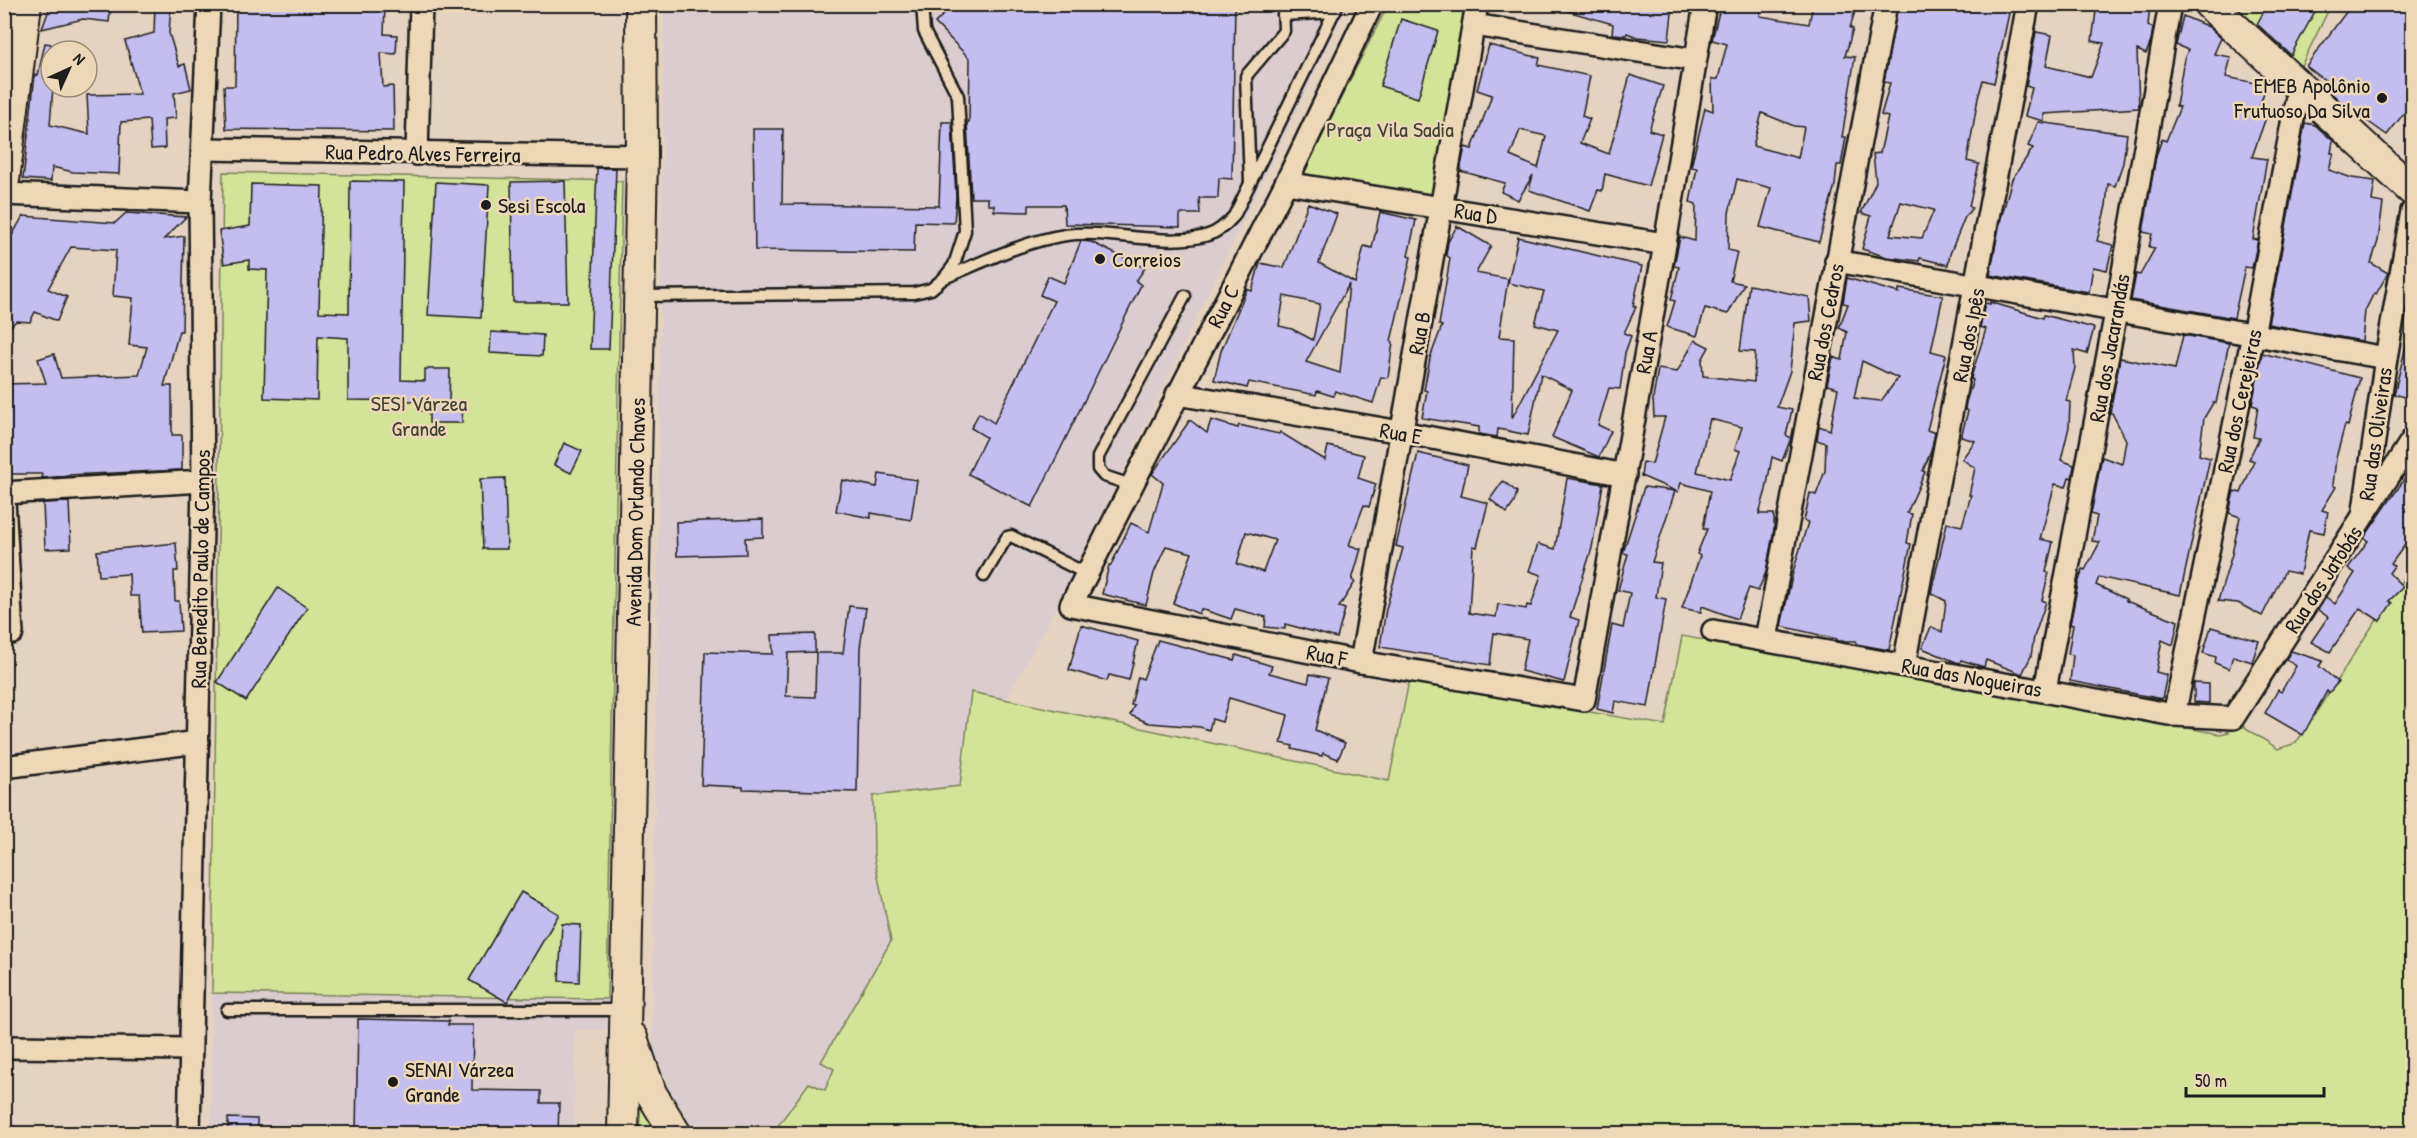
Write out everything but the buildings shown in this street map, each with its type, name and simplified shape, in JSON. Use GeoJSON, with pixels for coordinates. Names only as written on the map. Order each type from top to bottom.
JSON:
{"type":"FeatureCollection","features":[{"type":"Feature","properties":{"kind":"main road"},"geometry":{"type":"LineString","coordinates":[[4,180],[26,4]]}},
{"type":"Feature","properties":{"kind":"main road","name":"Avenida Dom Orlando Chaves"},"geometry":{"type":"LineString","coordinates":[[623,1134],[642,156],[641,4]]}},
{"type":"Feature","properties":{"kind":"main road"},"geometry":{"type":"LineString","coordinates":[[2209,4],[2412,190]]}},
{"type":"Feature","properties":{"kind":"main road","name":"Avenida Dom Orlando Chaves"},"geometry":{"type":"LineString","coordinates":[[626,1014],[651,1093],[676,1134]]}},
{"type":"Feature","properties":{"kind":"street","name":"Rua Benedito Paulo de Campos"},"geometry":{"type":"LineString","coordinates":[[189,1134],[203,481],[201,202],[209,4]]}},
{"type":"Feature","properties":{"kind":"street"},"geometry":{"type":"LineString","coordinates":[[417,154],[421,4]]}},
{"type":"Feature","properties":{"kind":"street","name":"Rua C"},"geometry":{"type":"LineString","coordinates":[[1071,605],[1286,183],[1372,4]]}},
{"type":"Feature","properties":{"kind":"street","name":"Rua A"},"geometry":{"type":"LineString","coordinates":[[1584,700],[1625,475],[1705,4]]}},
{"type":"Feature","properties":{"kind":"street","name":"Rua dos Cedros"},"geometry":{"type":"LineString","coordinates":[[1766,639],[1886,4]]}},
{"type":"Feature","properties":{"kind":"street","name":"Rua dos Ipês"},"geometry":{"type":"LineString","coordinates":[[1904,664],[2028,4]]}},
{"type":"Feature","properties":{"kind":"street","name":"Rua dos Jacarandás"},"geometry":{"type":"LineString","coordinates":[[2044,690],[2116,312],[2170,4]]}},
{"type":"Feature","properties":{"kind":"street"},"geometry":{"type":"LineString","coordinates":[[1476,15],[1695,60]]}},
{"type":"Feature","properties":{"kind":"street","name":"Rua B"},"geometry":{"type":"LineString","coordinates":[[1361,662],[1476,15]]}},
{"type":"Feature","properties":{"kind":"street","name":"Rua dos Cerejeiras"},"geometry":{"type":"LineString","coordinates":[[2174,715],[2253,335],[2299,86]]}},
{"type":"Feature","properties":{"kind":"street","name":"Rua Pedro Alves Ferreira"},"geometry":{"type":"LineString","coordinates":[[204,149],[642,156]]}},
{"type":"Feature","properties":{"kind":"street","name":"Rua D"},"geometry":{"type":"LineString","coordinates":[[1286,183],[1665,244]]}},
{"type":"Feature","properties":{"kind":"street"},"geometry":{"type":"LineString","coordinates":[[4,194],[201,202]]}},
{"type":"Feature","properties":{"kind":"street","name":"Rua das Oliveiras"},"geometry":{"type":"LineString","coordinates":[[2363,516],[2386,358],[2412,211]]}},
{"type":"Feature","properties":{"kind":"street"},"geometry":{"type":"LineString","coordinates":[[1836,261],[2386,358]]}},
{"type":"Feature","properties":{"kind":"street","name":"Rua E"},"geometry":{"type":"LineString","coordinates":[[1177,394],[1401,432],[1625,475]]}},
{"type":"Feature","properties":{"kind":"street","name":"Rua dos Jatobás"},"geometry":{"type":"LineString","coordinates":[[2233,718],[2412,440]]}},
{"type":"Feature","properties":{"kind":"street"},"geometry":{"type":"LineString","coordinates":[[4,493],[203,481]]}},
{"type":"Feature","properties":{"kind":"street"},"geometry":{"type":"LineString","coordinates":[[4,501],[12,633]]}},
{"type":"Feature","properties":{"kind":"street","name":"Rua F"},"geometry":{"type":"LineString","coordinates":[[1071,605],[1361,662],[1584,700]]}},
{"type":"Feature","properties":{"kind":"street","name":"Rua das Nogueiras"},"geometry":{"type":"LineString","coordinates":[[1713,631],[2174,715],[2233,718]]}},
{"type":"Feature","properties":{"kind":"street"},"geometry":{"type":"LineString","coordinates":[[4,766],[198,742]]}},
{"type":"Feature","properties":{"kind":"street"},"geometry":{"type":"LineString","coordinates":[[4,1047],[190,1049]]}},
{"type":"Feature","properties":{"kind":"lane"},"geometry":{"type":"LineString","coordinates":[[639,297],[915,293],[931,288],[944,278],[954,265],[964,231],[958,96],[924,31],[922,4]]}},
{"type":"Feature","properties":{"kind":"lane"},"geometry":{"type":"LineString","coordinates":[[944,278],[1027,244],[1065,235],[1095,234],[1178,239],[1208,235],[1223,227],[1234,216],[1250,185],[1336,8],[1283,10],[1284,31],[1245,76],[1250,185]]}},
{"type":"Feature","properties":{"kind":"lane"},"geometry":{"type":"LineString","coordinates":[[1131,485],[1104,476],[1098,469],[1098,457],[1185,296]]}},
{"type":"Feature","properties":{"kind":"lane"},"geometry":{"type":"LineString","coordinates":[[984,576],[1007,537],[1011,536],[1087,574]]}},
{"type":"Feature","properties":{"kind":"lane"},"geometry":{"type":"LineString","coordinates":[[227,1010],[626,1014]]}},
{"type":"Feature","properties":{"kind":"shaded area"},"geometry":{"type":"Polygon","coordinates":[[[664,5],[1347,5],[1059,602],[986,737],[834,1133],[683,1133],[652,1076],[664,5]]]}},
{"type":"Feature","properties":{"kind":"shaded area","name":"SENAI Várzea Grande"},"geometry":{"type":"Polygon","coordinates":[[[212,993],[607,999],[607,1030],[575,1030],[574,1133],[211,1134],[212,993]]]}},
{"type":"Feature","properties":{"kind":"green space","name":"Praça Vila Sadia"},"geometry":{"type":"Polygon","coordinates":[[[1388,5],[1471,5],[1437,197],[1302,175],[1388,5]]]}},
{"type":"Feature","properties":{"kind":"green space"},"geometry":{"type":"Polygon","coordinates":[[[2225,5],[2331,5],[2298,72],[2225,5]]]}},
{"type":"Feature","properties":{"kind":"green space","name":"SESI Várzea Grande"},"geometry":{"type":"Polygon","coordinates":[[[223,172],[622,181],[607,999],[212,993],[223,172]]]}},
{"type":"Feature","properties":{"kind":"green space"},"geometry":{"type":"Polygon","coordinates":[[[2412,565],[2412,1133],[772,1134],[809,1083],[825,1090],[834,1069],[821,1062],[891,941],[874,857],[873,796],[960,786],[971,692],[1389,781],[1409,681],[1665,725],[1682,636],[2220,734],[2229,732],[2237,722],[2278,749],[2296,743],[2412,565]]]}},
{"type":"Feature","properties":{"kind":"green space"},"geometry":{"type":"Polygon","coordinates":[[[628,1070],[664,1133],[630,1133],[628,1070]]]}},
{"type":"Feature","properties":{"kind":"place","name":"EMEB Apolônio Frutuoso Da Silva"},"geometry":{"type":"Point","coordinates":[2382,98]}},
{"type":"Feature","properties":{"kind":"place","name":"Sesi Escola"},"geometry":{"type":"Point","coordinates":[486,205]}},
{"type":"Feature","properties":{"kind":"place","name":"Correios"},"geometry":{"type":"Point","coordinates":[1100,259]}},
{"type":"Feature","properties":{"kind":"place","name":"SENAI Várzea Grande"},"geometry":{"type":"Point","coordinates":[393,1082]}}]}
